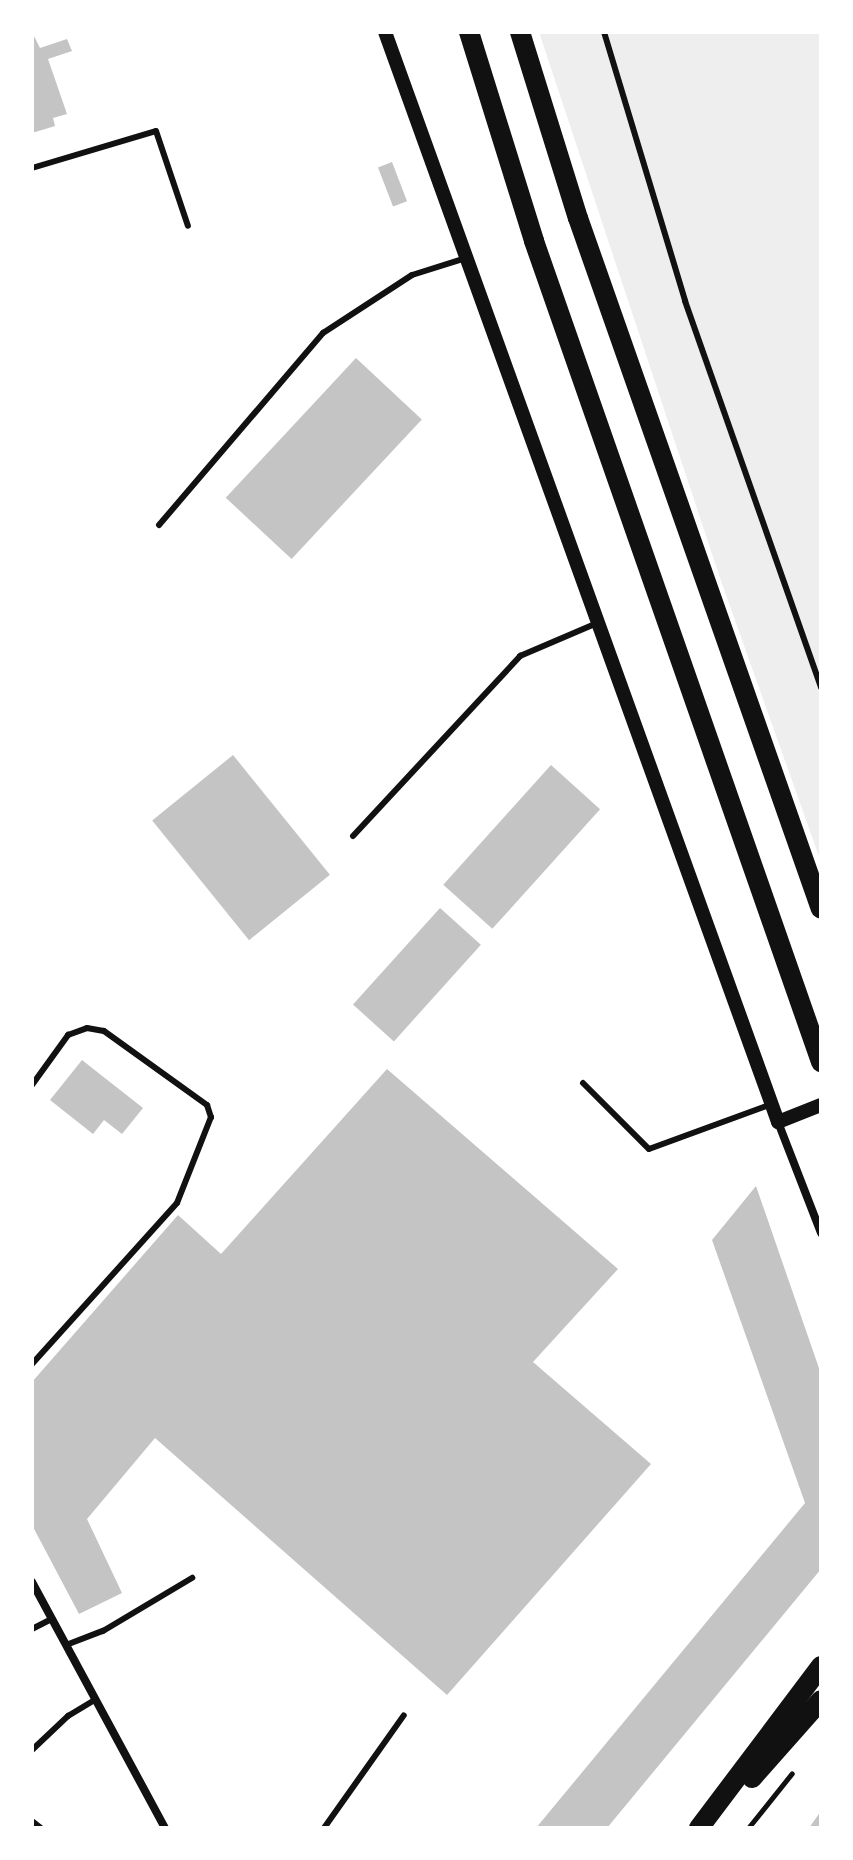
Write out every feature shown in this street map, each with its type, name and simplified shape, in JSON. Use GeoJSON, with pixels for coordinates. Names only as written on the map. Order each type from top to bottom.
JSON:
{"type":"FeatureCollection","features":[{"type":"Feature","properties":{"kind":"main road"},"geometry":{"type":"LineString","coordinates":[[469,32],[534,241],[821,1062]]}},
{"type":"Feature","properties":{"kind":"main road"},"geometry":{"type":"LineString","coordinates":[[520,32],[589,247],[821,909]]}},
{"type":"Feature","properties":{"kind":"main road"},"geometry":{"type":"LineString","coordinates":[[699,1828],[821,1666]]}},
{"type":"Feature","properties":{"kind":"main road"},"geometry":{"type":"LineString","coordinates":[[707,1828],[821,1700]]}},
{"type":"Feature","properties":{"kind":"street"},"geometry":{"type":"LineString","coordinates":[[385,32],[778,1122],[821,1233]]}},
{"type":"Feature","properties":{"kind":"street"},"geometry":{"type":"LineString","coordinates":[[778,1122],[821,1105]]}},
{"type":"Feature","properties":{"kind":"street"},"geometry":{"type":"LineString","coordinates":[[32,1582],[165,1828]]}},
{"type":"Feature","properties":{"kind":"lane"},"geometry":{"type":"LineString","coordinates":[[604,32],[685,301],[821,688]]}},
{"type":"Feature","properties":{"kind":"lane"},"geometry":{"type":"LineString","coordinates":[[32,168],[156,131],[188,226]]}},
{"type":"Feature","properties":{"kind":"lane"},"geometry":{"type":"LineString","coordinates":[[159,525],[323,333],[412,275],[466,258]]}},
{"type":"Feature","properties":{"kind":"lane"},"geometry":{"type":"LineString","coordinates":[[353,836],[520,656],[597,623]]}},
{"type":"Feature","properties":{"kind":"lane"},"geometry":{"type":"LineString","coordinates":[[32,1085],[68,1035],[87,1028],[104,1031],[207,1105],[211,1117],[177,1203],[32,1364]]}},
{"type":"Feature","properties":{"kind":"lane"},"geometry":{"type":"LineString","coordinates":[[583,1083],[649,1149],[772,1104]]}},
{"type":"Feature","properties":{"kind":"lane"},"geometry":{"type":"LineString","coordinates":[[66,1645],[103,1631],[192,1578]]}},
{"type":"Feature","properties":{"kind":"lane"},"geometry":{"type":"LineString","coordinates":[[32,1629],[52,1619]]}},
{"type":"Feature","properties":{"kind":"lane"},"geometry":{"type":"LineString","coordinates":[[32,1750],[68,1716],[95,1700]]}},
{"type":"Feature","properties":{"kind":"lane"},"geometry":{"type":"LineString","coordinates":[[324,1828],[404,1715]]}},
{"type":"Feature","properties":{"kind":"lane"},"geometry":{"type":"LineString","coordinates":[[32,1821],[41,1828]]}},
{"type":"Feature","properties":{"kind":"path"},"geometry":{"type":"LineString","coordinates":[[748,1828],[803,1760]]}},
{"type":"Feature","properties":{"kind":"shaded area"},"geometry":{"type":"Polygon","coordinates":[[[539,32],[821,32],[821,862],[721,581],[539,32]]]}},
{"type":"Feature","properties":{"kind":"building"},"geometry":{"type":"Polygon","coordinates":[[[32,32],[40,48],[67,39],[72,51],[48,59],[67,114],[53,118],[55,126],[32,133],[32,32]]]}},
{"type":"Feature","properties":{"kind":"building"},"geometry":{"type":"Polygon","coordinates":[[[392,162],[407,201],[393,207],[378,167],[392,162]]]}},
{"type":"Feature","properties":{"kind":"building"},"geometry":{"type":"Polygon","coordinates":[[[356,358],[422,419],[292,559],[226,498],[356,358]]]}},
{"type":"Feature","properties":{"kind":"building"},"geometry":{"type":"Polygon","coordinates":[[[233,755],[330,875],[249,940],[152,820],[233,755]]]}},
{"type":"Feature","properties":{"kind":"building"},"geometry":{"type":"Polygon","coordinates":[[[551,765],[600,809],[492,929],[443,885],[551,765]]]}},
{"type":"Feature","properties":{"kind":"building"},"geometry":{"type":"Polygon","coordinates":[[[440,908],[481,945],[394,1041],[353,1005],[440,908]]]}},
{"type":"Feature","properties":{"kind":"building"},"geometry":{"type":"Polygon","coordinates":[[[82,1060],[143,1108],[122,1134],[104,1120],[93,1134],[50,1100],[82,1060]]]}},
{"type":"Feature","properties":{"kind":"building"},"geometry":{"type":"Polygon","coordinates":[[[387,1069],[618,1269],[533,1362],[651,1464],[447,1695],[155,1438],[87,1519],[122,1593],[79,1614],[32,1525],[32,1382],[178,1215],[221,1254],[387,1069]]]}},
{"type":"Feature","properties":{"kind":"building"},"geometry":{"type":"Polygon","coordinates":[[[756,1186],[821,1374],[821,1569],[607,1828],[536,1828],[805,1503],[712,1240],[756,1186]]]}},
{"type":"Feature","properties":{"kind":"building"},"geometry":{"type":"Polygon","coordinates":[[[821,1811],[821,1828],[809,1828],[821,1811]]]}}]}
